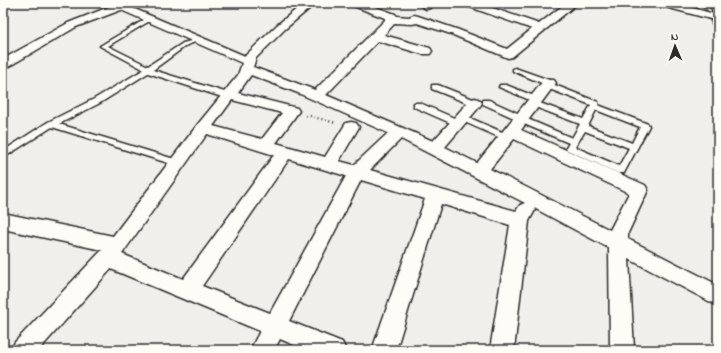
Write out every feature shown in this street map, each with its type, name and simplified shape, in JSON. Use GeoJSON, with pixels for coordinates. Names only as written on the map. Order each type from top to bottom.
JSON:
{"type":"FeatureCollection","features":[{"type":"Feature","properties":{"kind":"street"},"geometry":{"type":"LineString","coordinates":[[23,350],[112,252],[203,128],[244,76],[250,57],[281,27],[311,3]]}},
{"type":"Feature","properties":{"kind":"street"},"geometry":{"type":"LineString","coordinates":[[355,3],[391,16],[391,19],[412,21],[414,18],[455,32],[508,54],[572,3]]}},
{"type":"Feature","properties":{"kind":"street"},"geometry":{"type":"LineString","coordinates":[[468,3],[540,28]]}},
{"type":"Feature","properties":{"kind":"street"},"geometry":{"type":"LineString","coordinates":[[662,3],[717,16]]}},
{"type":"Feature","properties":{"kind":"street"},"geometry":{"type":"LineString","coordinates":[[3,64],[72,25],[126,4],[125,9],[196,40],[267,75],[435,149],[718,296]]}},
{"type":"Feature","properties":{"kind":"street"},"geometry":{"type":"LineString","coordinates":[[317,96],[391,22],[391,19]]}},
{"type":"Feature","properties":{"kind":"street"},"geometry":{"type":"LineString","coordinates":[[376,36],[426,51]]}},
{"type":"Feature","properties":{"kind":"street"},"geometry":{"type":"LineString","coordinates":[[479,172],[548,84]]}},
{"type":"Feature","properties":{"kind":"street"},"geometry":{"type":"LineString","coordinates":[[229,95],[292,111],[265,146]]}},
{"type":"Feature","properties":{"kind":"street"},"geometry":{"type":"LineString","coordinates":[[435,149],[461,120],[480,103]]}},
{"type":"Feature","properties":{"kind":"street"},"geometry":{"type":"LineString","coordinates":[[514,126],[639,190],[618,233],[622,350]]}},
{"type":"Feature","properties":{"kind":"street"},"geometry":{"type":"LineString","coordinates":[[329,165],[351,127]]}},
{"type":"Feature","properties":{"kind":"street"},"geometry":{"type":"LineString","coordinates":[[203,128],[520,220]]}},
{"type":"Feature","properties":{"kind":"street"},"geometry":{"type":"LineString","coordinates":[[262,350],[356,173],[399,132]]}},
{"type":"Feature","properties":{"kind":"street"},"geometry":{"type":"LineString","coordinates":[[187,291],[286,152]]}},
{"type":"Feature","properties":{"kind":"street"},"geometry":{"type":"LineString","coordinates":[[384,350],[435,195]]}},
{"type":"Feature","properties":{"kind":"street"},"geometry":{"type":"LineString","coordinates":[[502,350],[520,220],[533,200]]}},
{"type":"Feature","properties":{"kind":"street"},"geometry":{"type":"LineString","coordinates":[[3,221],[112,252],[187,291],[334,350]]}},
{"type":"Feature","properties":{"kind":"lane"},"geometry":{"type":"LineString","coordinates":[[710,3],[717,16]]}},
{"type":"Feature","properties":{"kind":"lane"},"geometry":{"type":"LineString","coordinates":[[149,19],[103,46],[147,69],[229,95]]}},
{"type":"Feature","properties":{"kind":"lane"},"geometry":{"type":"LineString","coordinates":[[3,155],[51,124],[97,100],[185,44],[196,40]]}},
{"type":"Feature","properties":{"kind":"lane"},"geometry":{"type":"LineString","coordinates":[[515,70],[595,104],[594,106],[644,126],[621,171],[570,148],[594,106]]}},
{"type":"Feature","properties":{"kind":"lane"},"geometry":{"type":"LineString","coordinates":[[435,87],[480,103],[514,126]]}},
{"type":"Feature","properties":{"kind":"lane"},"geometry":{"type":"LineString","coordinates":[[503,87],[634,147]]}},
{"type":"Feature","properties":{"kind":"lane"},"geometry":{"type":"LineString","coordinates":[[417,104],[461,120],[514,126],[574,142]]}},
{"type":"Feature","properties":{"kind":"lane"},"geometry":{"type":"LineString","coordinates":[[51,124],[178,163]]}},
{"type":"Feature","properties":{"kind":"waterway"},"geometry":{"type":"LineString","coordinates":[[701,3],[718,35]]}}]}
